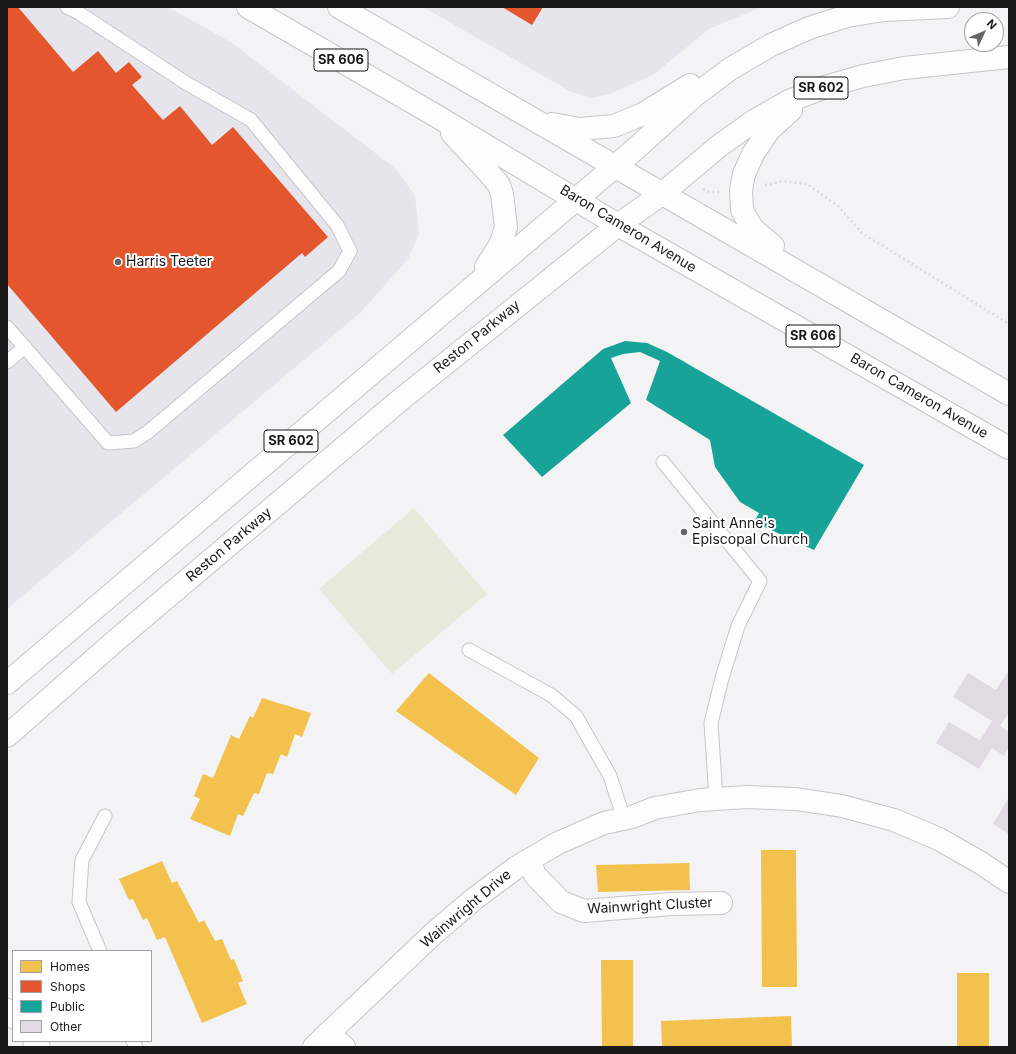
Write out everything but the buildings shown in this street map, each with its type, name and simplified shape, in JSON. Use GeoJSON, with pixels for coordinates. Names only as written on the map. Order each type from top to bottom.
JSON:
{"type":"FeatureCollection","features":[{"type":"Feature","properties":{"kind":"main road","name":"Baron Cameron Avenue"},"geometry":{"type":"LineString","coordinates":[[248,7],[433,114],[618,225],[1009,448]]}},
{"type":"Feature","properties":{"kind":"main road"},"geometry":{"type":"LineString","coordinates":[[339,7],[1009,394]]}},
{"type":"Feature","properties":{"kind":"main road","name":"SR 602"},"geometry":{"type":"LineString","coordinates":[[7,683],[616,166],[694,96],[730,69],[771,44],[809,28],[848,16],[884,10],[948,7]]}},
{"type":"Feature","properties":{"kind":"main road","name":"Reston Parkway"},"geometry":{"type":"LineString","coordinates":[[7,736],[114,642],[399,401],[618,225],[663,193],[719,146],[754,121],[789,101],[863,76],[904,68],[1009,57]]}},
{"type":"Feature","properties":{"kind":"main road"},"geometry":{"type":"LineString","coordinates":[[533,119],[560,127],[573,128],[614,126],[643,114],[694,82],[730,69]]}},
{"type":"Feature","properties":{"kind":"main road"},"geometry":{"type":"LineString","coordinates":[[810,278],[752,228],[742,210],[741,190],[744,174],[753,154],[769,130],[813,92]]}},
{"type":"Feature","properties":{"kind":"main road"},"geometry":{"type":"LineString","coordinates":[[433,114],[489,173],[499,185],[502,194],[506,227],[501,243],[471,288]]}},
{"type":"Feature","properties":{"kind":"main road","name":"Wainwright Drive"},"geometry":{"type":"LineString","coordinates":[[321,1040],[474,899],[529,860],[558,843],[604,823],[624,819],[655,808],[716,799],[746,797],[796,799],[842,806],[894,820],[939,839],[981,862],[1009,882]]}},
{"type":"Feature","properties":{"kind":"main road","name":"Wainwright Cluster"},"geometry":{"type":"LineString","coordinates":[[529,860],[535,875],[561,902],[584,911],[672,904],[721,903]]}},
{"type":"Feature","properties":{"kind":"main road"},"geometry":{"type":"LineString","coordinates":[[321,1040],[344,1047]]}},
{"type":"Feature","properties":{"kind":"lane"},"geometry":{"type":"LineString","coordinates":[[7,327],[108,443],[134,441],[148,432],[339,271],[350,251],[337,225],[251,120],[186,84],[79,13],[67,7]]}},
{"type":"Feature","properties":{"kind":"lane"},"geometry":{"type":"LineString","coordinates":[[7,362],[25,347]]}},
{"type":"Feature","properties":{"kind":"lane"},"geometry":{"type":"LineString","coordinates":[[663,462],[760,581],[738,626],[722,678],[711,723],[716,799]]}},
{"type":"Feature","properties":{"kind":"lane"},"geometry":{"type":"LineString","coordinates":[[469,650],[551,695],[576,716],[610,776],[624,819]]}},
{"type":"Feature","properties":{"kind":"lane"},"geometry":{"type":"LineString","coordinates":[[100,950],[79,902],[82,860],[105,816]]}},
{"type":"Feature","properties":{"kind":"path"},"geometry":{"type":"LineString","coordinates":[[762,186],[783,181],[806,184],[838,206],[862,233],[1009,324]]}},
{"type":"Feature","properties":{"kind":"path"},"geometry":{"type":"LineString","coordinates":[[698,185],[710,192],[723,192]]}},
{"type":"Feature","properties":{"kind":"shaded area"},"geometry":{"type":"Polygon","coordinates":[[[7,7],[168,7],[232,43],[396,169],[415,196],[419,234],[408,259],[360,313],[7,609],[7,7]]]}},
{"type":"Feature","properties":{"kind":"shaded area"},"geometry":{"type":"Polygon","coordinates":[[[423,7],[762,7],[709,29],[653,75],[610,94],[592,98],[571,92],[423,7]]]}},
{"type":"Feature","properties":{"kind":"shaded area"},"geometry":{"type":"Polygon","coordinates":[[[414,508],[487,594],[392,674],[319,589],[414,508]]]}},
{"type":"Feature","properties":{"kind":"place","name":"Harris Teeter"},"geometry":{"type":"Point","coordinates":[118,262]}},
{"type":"Feature","properties":{"kind":"place","name":"Saint Anne's Episcopal Church"},"geometry":{"type":"Point","coordinates":[684,532]}}]}
